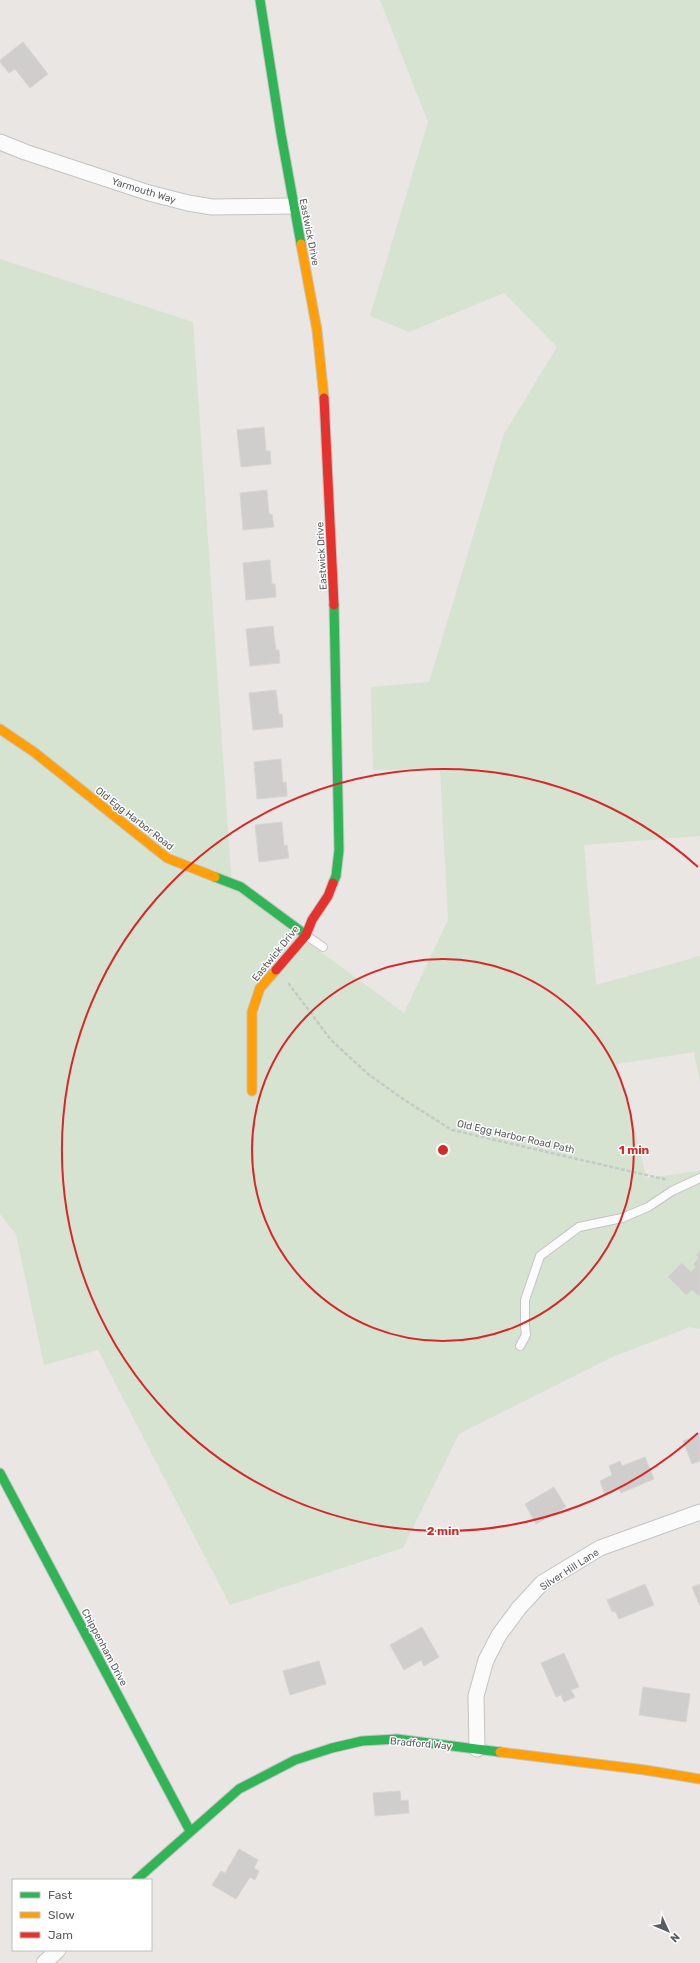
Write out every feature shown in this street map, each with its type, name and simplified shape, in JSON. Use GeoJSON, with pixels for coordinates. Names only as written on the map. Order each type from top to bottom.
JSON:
{"type":"FeatureCollection","features":[{"type":"Feature","properties":{"kind":"street","name":"Eastwick Drive"},"geometry":{"type":"LineString","coordinates":[[252,1091],[252,1012],[260,988],[306,935],[312,920],[328,896],[336,876],[339,850],[336,641],[324,391],[317,330],[294,206],[260,0]]}},
{"type":"Feature","properties":{"kind":"street","name":"Yarmouth Way"},"geometry":{"type":"LineString","coordinates":[[0,142],[25,152],[149,193],[188,203],[212,207],[294,206]]}},
{"type":"Feature","properties":{"kind":"street","name":"Old Egg Harbor Road"},"geometry":{"type":"LineString","coordinates":[[0,729],[34,752],[167,858],[241,887],[306,935]]}},
{"type":"Feature","properties":{"kind":"street","name":"Chippenham Drive"},"geometry":{"type":"LineString","coordinates":[[0,1473],[190,1831]]}},
{"type":"Feature","properties":{"kind":"street","name":"Silver Hill Lane"},"geometry":{"type":"LineString","coordinates":[[477,1749],[476,1696],[486,1660],[499,1635],[519,1608],[542,1583],[600,1548],[700,1512]]}},
{"type":"Feature","properties":{"kind":"street","name":"Bradford Way"},"geometry":{"type":"LineString","coordinates":[[137,1879],[239,1788],[295,1760],[332,1748],[362,1742],[397,1739],[646,1770],[700,1779]]}},
{"type":"Feature","properties":{"kind":"street"},"geometry":{"type":"LineString","coordinates":[[44,1963],[57,1951]]}},
{"type":"Feature","properties":{"kind":"lane"},"geometry":{"type":"LineString","coordinates":[[306,935],[323,947]]}},
{"type":"Feature","properties":{"kind":"lane"},"geometry":{"type":"LineString","coordinates":[[520,1346],[526,1335],[525,1300],[540,1256],[579,1227],[622,1218],[648,1207],[686,1184],[700,1178]]}},
{"type":"Feature","properties":{"kind":"path","name":"Old Egg Harbor Road Path"},"geometry":{"type":"LineString","coordinates":[[294,978],[289,984],[331,1040],[368,1074],[402,1099],[452,1130],[686,1184]]}},
{"type":"Feature","properties":{"kind":"green space"},"geometry":{"type":"Polygon","coordinates":[[[380,0],[700,0],[700,836],[584,845],[596,985],[700,956],[700,1083],[694,1052],[617,1064],[634,1124],[646,1178],[700,1171],[700,1329],[690,1327],[610,1358],[459,1434],[403,1548],[230,1605],[98,1350],[44,1365],[16,1234],[0,1214],[0,259],[193,322],[232,887],[404,1013],[448,920],[440,769],[373,770],[371,687],[429,682],[504,434],[557,347],[504,293],[409,332],[370,316],[428,122],[380,0]]]}},
{"type":"Feature","properties":{"kind":"building"},"geometry":{"type":"Polygon","coordinates":[[[23,42],[48,74],[30,88],[15,69],[9,73],[0,62],[0,60],[23,42]]]}},
{"type":"Feature","properties":{"kind":"building"},"geometry":{"type":"Polygon","coordinates":[[[264,427],[266,451],[270,451],[271,464],[241,467],[237,430],[264,427]]]}},
{"type":"Feature","properties":{"kind":"building"},"geometry":{"type":"Polygon","coordinates":[[[267,490],[269,514],[272,514],[274,527],[243,530],[240,493],[267,490]]]}},
{"type":"Feature","properties":{"kind":"building"},"geometry":{"type":"Polygon","coordinates":[[[270,560],[272,584],[275,584],[276,597],[246,600],[243,563],[270,560]]]}},
{"type":"Feature","properties":{"kind":"building"},"geometry":{"type":"Polygon","coordinates":[[[273,626],[276,650],[279,650],[280,663],[250,666],[246,629],[273,626]]]}},
{"type":"Feature","properties":{"kind":"building"},"geometry":{"type":"Polygon","coordinates":[[[276,690],[279,714],[282,714],[283,727],[253,730],[249,693],[276,690]]]}},
{"type":"Feature","properties":{"kind":"building"},"geometry":{"type":"Polygon","coordinates":[[[281,759],[283,783],[286,782],[287,796],[257,799],[254,762],[281,759]]]}},
{"type":"Feature","properties":{"kind":"building"},"geometry":{"type":"Polygon","coordinates":[[[282,822],[284,846],[287,845],[289,858],[259,862],[255,825],[282,822]]]}},
{"type":"Feature","properties":{"kind":"building"},"geometry":{"type":"Polygon","coordinates":[[[700,1251],[700,1295],[699,1296],[692,1290],[686,1295],[668,1277],[682,1263],[691,1272],[696,1267],[693,1264],[699,1258],[696,1255],[700,1251]]]}},
{"type":"Feature","properties":{"kind":"building"},"geometry":{"type":"Polygon","coordinates":[[[700,1434],[700,1461],[692,1464],[683,1441],[700,1434]]]}},
{"type":"Feature","properties":{"kind":"building"},"geometry":{"type":"Polygon","coordinates":[[[645,1457],[654,1479],[621,1493],[619,1489],[605,1495],[600,1481],[612,1475],[609,1466],[620,1461],[622,1466],[645,1457]]]}},
{"type":"Feature","properties":{"kind":"building"},"geometry":{"type":"Polygon","coordinates":[[[554,1487],[566,1507],[536,1524],[525,1504],[554,1487]]]}},
{"type":"Feature","properties":{"kind":"building"},"geometry":{"type":"Polygon","coordinates":[[[645,1584],[654,1605],[619,1619],[615,1611],[612,1612],[607,1600],[645,1584]]]}},
{"type":"Feature","properties":{"kind":"building"},"geometry":{"type":"Polygon","coordinates":[[[700,1584],[700,1606],[692,1587],[700,1584]]]}},
{"type":"Feature","properties":{"kind":"building"},"geometry":{"type":"Polygon","coordinates":[[[422,1627],[439,1657],[424,1666],[421,1660],[404,1670],[390,1645],[422,1627]]]}},
{"type":"Feature","properties":{"kind":"building"},"geometry":{"type":"Polygon","coordinates":[[[564,1653],[579,1687],[571,1690],[575,1697],[564,1702],[561,1695],[556,1697],[541,1663],[564,1653]]]}},
{"type":"Feature","properties":{"kind":"building"},"geometry":{"type":"Polygon","coordinates":[[[319,1661],[326,1684],[290,1695],[283,1671],[319,1661]]]}},
{"type":"Feature","properties":{"kind":"building"},"geometry":{"type":"Polygon","coordinates":[[[643,1687],[690,1694],[686,1722],[639,1715],[643,1687]]]}},
{"type":"Feature","properties":{"kind":"building"},"geometry":{"type":"Polygon","coordinates":[[[400,1791],[401,1801],[408,1800],[409,1813],[375,1816],[373,1793],[400,1791]]]}},
{"type":"Feature","properties":{"kind":"building"},"geometry":{"type":"Polygon","coordinates":[[[239,1849],[258,1860],[254,1868],[259,1871],[255,1880],[250,1877],[236,1899],[212,1885],[221,1871],[225,1873],[239,1849]]]}},
{"type":"Feature","properties":{"kind":"traffic: fast"},"geometry":{"type":"LineString","coordinates":[[260,0],[281,134],[301,244]]}},
{"type":"Feature","properties":{"kind":"traffic: fast"},"geometry":{"type":"LineString","coordinates":[[333,883],[336,876],[339,850],[334,605]]}},
{"type":"Feature","properties":{"kind":"traffic: fast"},"geometry":{"type":"LineString","coordinates":[[215,877],[241,887],[306,935]]}},
{"type":"Feature","properties":{"kind":"traffic: fast"},"geometry":{"type":"LineString","coordinates":[[0,1473],[190,1831]]}},
{"type":"Feature","properties":{"kind":"traffic: fast"},"geometry":{"type":"LineString","coordinates":[[137,1879],[239,1789],[295,1760],[332,1748],[362,1741],[397,1739],[500,1752]]}},
{"type":"Feature","properties":{"kind":"traffic: slow"},"geometry":{"type":"LineString","coordinates":[[301,244],[317,330],[324,398]]}},
{"type":"Feature","properties":{"kind":"traffic: slow"},"geometry":{"type":"LineString","coordinates":[[0,729],[34,752],[167,858],[215,877]]}},
{"type":"Feature","properties":{"kind":"traffic: slow"},"geometry":{"type":"LineString","coordinates":[[252,1091],[252,1012],[260,988],[276,970]]}},
{"type":"Feature","properties":{"kind":"traffic: slow"},"geometry":{"type":"LineString","coordinates":[[500,1752],[645,1770],[700,1779]]}},
{"type":"Feature","properties":{"kind":"traffic: jam"},"geometry":{"type":"LineString","coordinates":[[324,398],[334,605]]}},
{"type":"Feature","properties":{"kind":"traffic: jam"},"geometry":{"type":"LineString","coordinates":[[276,970],[306,935],[312,920],[328,896],[333,883]]}}]}
